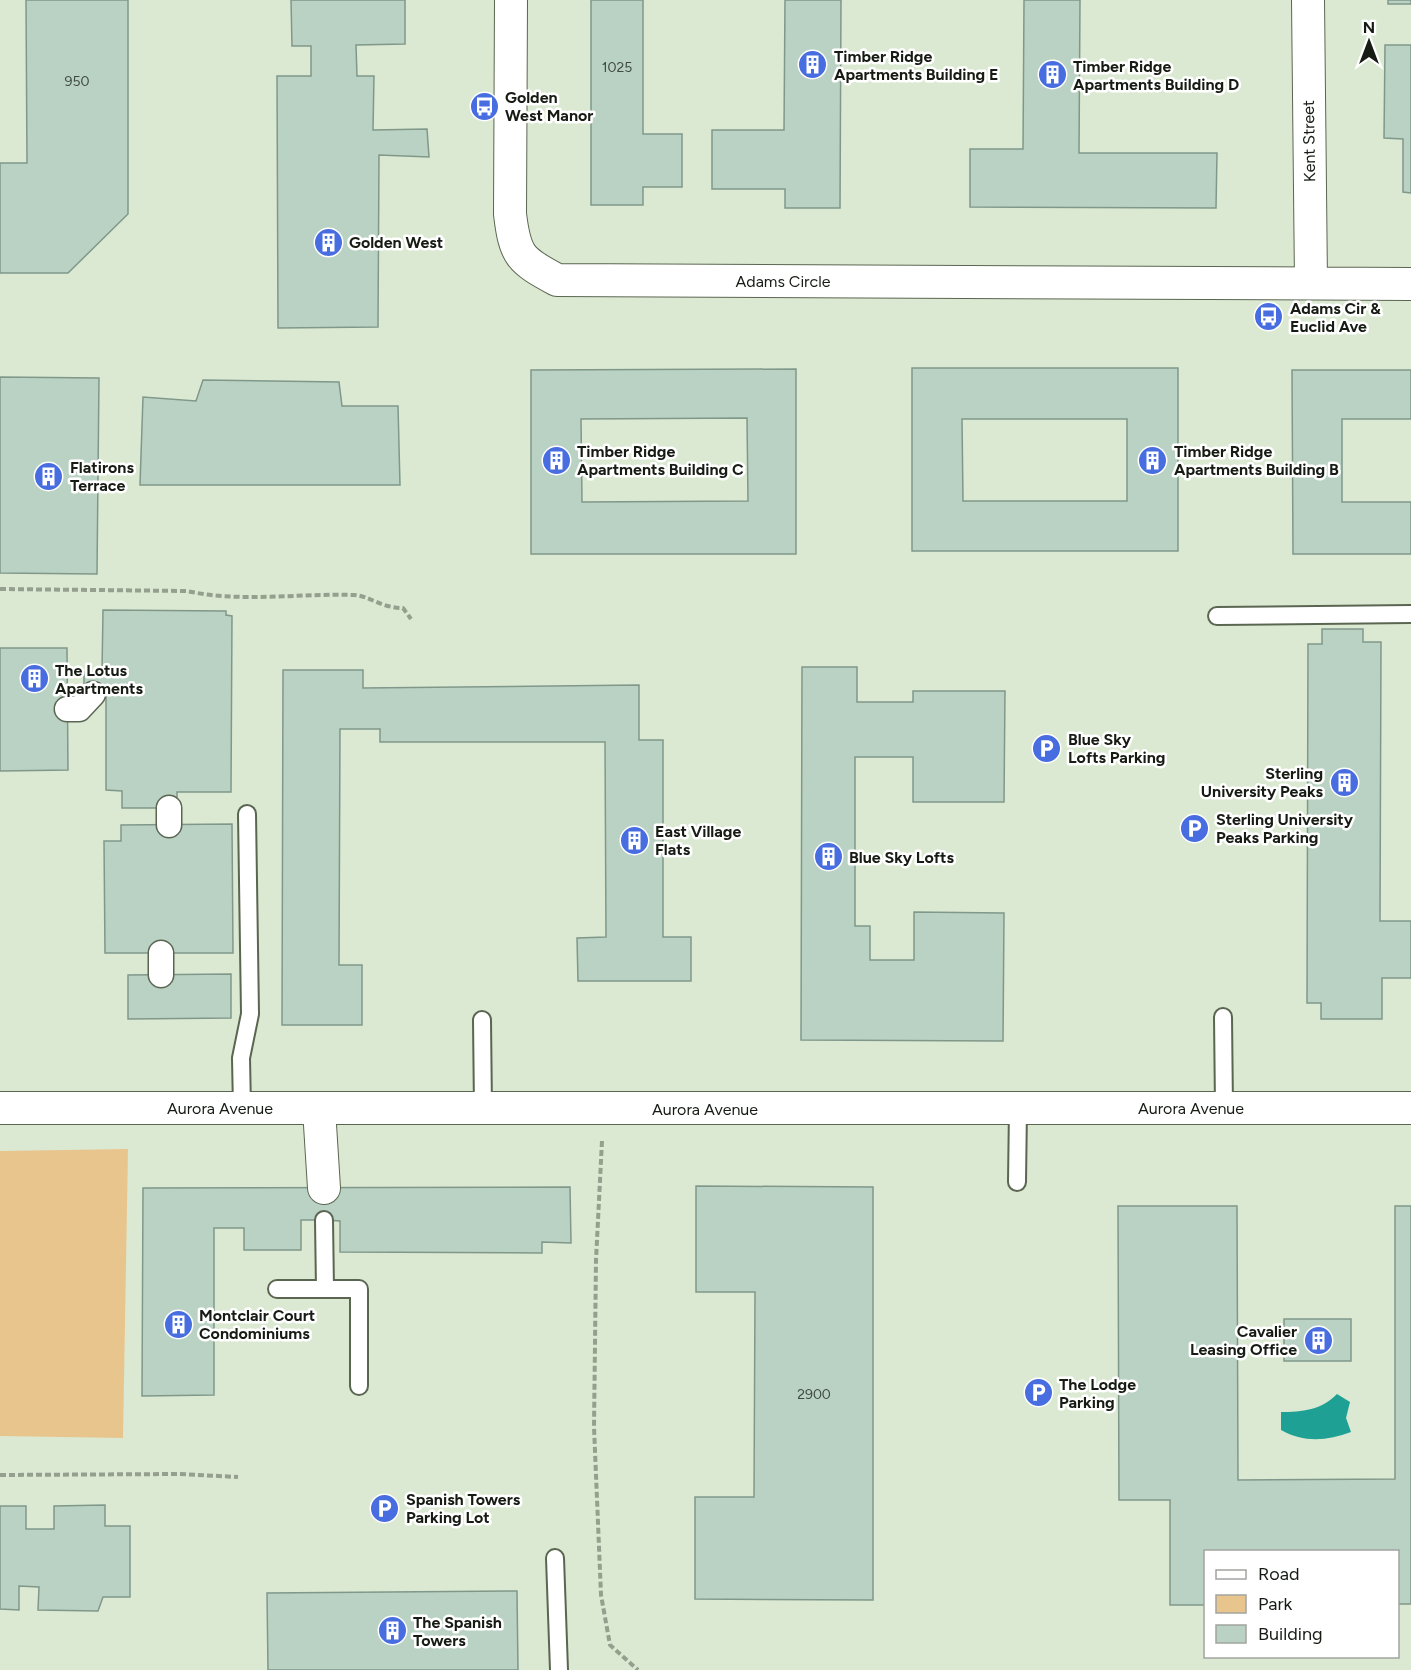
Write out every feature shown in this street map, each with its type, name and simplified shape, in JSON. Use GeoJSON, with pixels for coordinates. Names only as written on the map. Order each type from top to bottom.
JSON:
{"type":"FeatureCollection","features":[{"type":"Feature","properties":{"kind":"street","name":"Adams Circle"},"geometry":{"type":"LineString","coordinates":[[511,0],[510,214],[513,243],[527,264],[557,280],[1411,284]]}},
{"type":"Feature","properties":{"kind":"street","name":"Kent Street"},"geometry":{"type":"LineString","coordinates":[[1308,0],[1311,283]]}},
{"type":"Feature","properties":{"kind":"street"},"geometry":{"type":"LineString","coordinates":[[67,709],[79,709],[93,694]]}},
{"type":"Feature","properties":{"kind":"street","name":"Aurora Avenue"},"geometry":{"type":"LineString","coordinates":[[0,1108],[603,1110],[1411,1108]]}},
{"type":"Feature","properties":{"kind":"street"},"geometry":{"type":"LineString","coordinates":[[319,1109],[324,1188]]}},
{"type":"Feature","properties":{"kind":"lane"},"geometry":{"type":"LineString","coordinates":[[1217,616],[1411,614]]}},
{"type":"Feature","properties":{"kind":"lane"},"geometry":{"type":"LineString","coordinates":[[242,1108],[241,1058],[250,1014],[247,814]]}},
{"type":"Feature","properties":{"kind":"lane"},"geometry":{"type":"LineString","coordinates":[[1223,1017],[1224,1108]]}},
{"type":"Feature","properties":{"kind":"lane"},"geometry":{"type":"LineString","coordinates":[[482,1020],[483,1109]]}},
{"type":"Feature","properties":{"kind":"lane"},"geometry":{"type":"LineString","coordinates":[[1017,1182],[1018,1108]]}},
{"type":"Feature","properties":{"kind":"lane"},"geometry":{"type":"LineString","coordinates":[[324,1220],[325,1289]]}},
{"type":"Feature","properties":{"kind":"lane"},"geometry":{"type":"LineString","coordinates":[[277,1289],[359,1289],[359,1386]]}},
{"type":"Feature","properties":{"kind":"lane"},"geometry":{"type":"LineString","coordinates":[[555,1558],[559,1670]]}},
{"type":"Feature","properties":{"kind":"path"},"geometry":{"type":"LineString","coordinates":[[0,589],[187,591],[215,597],[358,595],[387,608],[403,608],[411,619]]}},
{"type":"Feature","properties":{"kind":"path"},"geometry":{"type":"LineString","coordinates":[[603,1110],[596,1260],[594,1427],[601,1596],[610,1645],[638,1670]]}},
{"type":"Feature","properties":{"kind":"path"},"geometry":{"type":"LineString","coordinates":[[0,1475],[180,1474],[238,1477]]}},
{"type":"Feature","properties":{"kind":"green space"},"geometry":{"type":"Polygon","coordinates":[[[128,1149],[123,1438],[0,1436],[0,1151],[128,1149]]]}},
{"type":"Feature","properties":{"kind":"water"},"geometry":{"type":"Polygon","coordinates":[[[1337,1394],[1350,1402],[1346,1418],[1351,1432],[1324,1439],[1307,1439],[1281,1430],[1281,1412],[1318,1407],[1337,1394]]]}},
{"type":"Feature","properties":{"kind":"building"},"geometry":{"type":"Polygon","coordinates":[[[26,0],[128,0],[128,214],[68,273],[0,273],[0,163],[27,163],[26,0]]]}},
{"type":"Feature","properties":{"kind":"building","name":"Golden West"},"geometry":{"type":"Polygon","coordinates":[[[291,0],[405,0],[405,44],[356,45],[357,76],[374,76],[373,130],[427,129],[429,157],[379,155],[378,327],[278,328],[277,76],[311,76],[311,46],[292,46],[291,0]]]}},
{"type":"Feature","properties":{"kind":"building"},"geometry":{"type":"Polygon","coordinates":[[[591,0],[643,0],[643,134],[682,134],[682,187],[643,187],[643,205],[591,205],[591,0]]]}},
{"type":"Feature","properties":{"kind":"building","name":"Timber Ridge Apartments Building E"},"geometry":{"type":"Polygon","coordinates":[[[785,0],[841,0],[840,208],[785,208],[785,189],[712,189],[712,130],[784,130],[785,0]]]}},
{"type":"Feature","properties":{"kind":"building","name":"Timber Ridge Apartments Building D"},"geometry":{"type":"Polygon","coordinates":[[[1024,0],[1080,0],[1079,153],[1217,153],[1216,208],[970,207],[970,149],[1023,149],[1024,0]]]}},
{"type":"Feature","properties":{"kind":"building"},"geometry":{"type":"Polygon","coordinates":[[[1388,0],[1411,0],[1411,4],[1388,4],[1388,0]]]}},
{"type":"Feature","properties":{"kind":"building"},"geometry":{"type":"Polygon","coordinates":[[[1385,45],[1411,45],[1411,193],[1403,192],[1403,139],[1384,138],[1385,45]]]}},
{"type":"Feature","properties":{"kind":"building","name":"Timber Ridge Apartments Building B"},"geometry":{"type":"Polygon","coordinates":[[[912,368],[1178,368],[1178,551],[912,551],[912,368]],[[962,419],[963,501],[1127,501],[1127,419],[962,419]]]}},
{"type":"Feature","properties":{"kind":"building","name":"Timber Ridge Apartments Building C"},"geometry":{"type":"Polygon","coordinates":[[[796,369],[796,554],[531,554],[531,370],[796,369]],[[747,418],[581,419],[582,502],[748,501],[747,418]]]}},
{"type":"Feature","properties":{"kind":"building"},"geometry":{"type":"Polygon","coordinates":[[[1292,370],[1411,370],[1411,419],[1342,419],[1342,502],[1411,502],[1411,554],[1293,554],[1292,370]]]}},
{"type":"Feature","properties":{"kind":"building","name":"Flatirons Terrace"},"geometry":{"type":"Polygon","coordinates":[[[0,377],[99,378],[97,574],[0,573],[0,377]]]}},
{"type":"Feature","properties":{"kind":"building"},"geometry":{"type":"Polygon","coordinates":[[[203,380],[339,382],[342,406],[398,406],[400,485],[140,485],[143,397],[196,401],[203,380]]]}},
{"type":"Feature","properties":{"kind":"building"},"geometry":{"type":"Polygon","coordinates":[[[103,610],[226,611],[226,615],[232,616],[231,792],[177,792],[177,808],[122,808],[122,791],[106,790],[106,694],[84,694],[84,672],[102,672],[103,610]]]}},
{"type":"Feature","properties":{"kind":"building","name":"Sterling University Peaks"},"geometry":{"type":"Polygon","coordinates":[[[1322,629],[1363,629],[1363,642],[1381,642],[1380,921],[1411,921],[1411,978],[1382,978],[1382,1019],[1321,1019],[1321,1003],[1307,1003],[1308,644],[1322,644],[1322,629]]]}},
{"type":"Feature","properties":{"kind":"building","name":"The Lotus Apartments"},"geometry":{"type":"Polygon","coordinates":[[[0,648],[67,648],[68,770],[0,771],[0,648]]]}},
{"type":"Feature","properties":{"kind":"building","name":"Blue Sky Lofts"},"geometry":{"type":"Polygon","coordinates":[[[802,667],[857,667],[857,702],[913,702],[913,691],[1005,691],[1004,802],[913,802],[913,757],[855,757],[855,926],[870,926],[870,960],[914,960],[914,912],[1004,913],[1003,1041],[801,1040],[802,667]]]}},
{"type":"Feature","properties":{"kind":"building","name":"East Village Flats"},"geometry":{"type":"Polygon","coordinates":[[[283,670],[363,670],[363,688],[639,685],[639,740],[663,740],[663,937],[691,937],[691,981],[578,981],[577,938],[606,937],[605,742],[380,742],[380,729],[340,729],[339,965],[362,965],[362,1025],[282,1025],[283,670]]]}},
{"type":"Feature","properties":{"kind":"building"},"geometry":{"type":"Polygon","coordinates":[[[232,824],[233,953],[105,953],[104,841],[121,841],[121,825],[232,824]]]}},
{"type":"Feature","properties":{"kind":"building"},"geometry":{"type":"Polygon","coordinates":[[[231,974],[231,1018],[128,1019],[128,975],[231,974]]]}},
{"type":"Feature","properties":{"kind":"building"},"geometry":{"type":"Polygon","coordinates":[[[696,1186],[873,1187],[873,1600],[695,1599],[695,1497],[754,1497],[755,1292],[696,1292],[696,1186]]]}},
{"type":"Feature","properties":{"kind":"building","name":"Montclair Court Condominiums"},"geometry":{"type":"Polygon","coordinates":[[[570,1187],[571,1243],[542,1242],[542,1253],[340,1252],[340,1221],[324,1220],[301,1220],[301,1250],[244,1250],[244,1228],[214,1228],[214,1395],[142,1396],[143,1188],[570,1187]]]}},
{"type":"Feature","properties":{"kind":"building"},"geometry":{"type":"Polygon","coordinates":[[[1118,1206],[1237,1206],[1238,1480],[1395,1479],[1395,1206],[1411,1206],[1411,1604],[1399,1604],[1399,1550],[1204,1550],[1204,1605],[1170,1605],[1170,1500],[1119,1500],[1118,1206]]]}},
{"type":"Feature","properties":{"kind":"building","name":"Cavalier Leasing Office"},"geometry":{"type":"Polygon","coordinates":[[[1284,1319],[1351,1319],[1351,1361],[1284,1361],[1284,1319]]]}},
{"type":"Feature","properties":{"kind":"building"},"geometry":{"type":"Polygon","coordinates":[[[105,1505],[105,1526],[130,1526],[130,1597],[103,1597],[98,1611],[38,1610],[39,1587],[19,1586],[19,1610],[0,1609],[0,1506],[26,1506],[26,1529],[54,1529],[54,1506],[105,1505]]]}},
{"type":"Feature","properties":{"kind":"building","name":"The Spanish Towers"},"geometry":{"type":"Polygon","coordinates":[[[517,1591],[518,1670],[268,1670],[267,1593],[517,1591]]]}},
{"type":"Feature","properties":{"kind":"place","name":"Timber Ridge Apartments Building E"},"geometry":{"type":"Point","coordinates":[813,65]}},
{"type":"Feature","properties":{"kind":"place","name":"Timber Ridge Apartments Building D"},"geometry":{"type":"Point","coordinates":[1052,75]}},
{"type":"Feature","properties":{"kind":"place","name":"Golden West Manor"},"geometry":{"type":"Point","coordinates":[484,106]}},
{"type":"Feature","properties":{"kind":"place","name":"Golden West"},"geometry":{"type":"Point","coordinates":[328,242]}},
{"type":"Feature","properties":{"kind":"place","name":"Adams Cir & Euclid Ave"},"geometry":{"type":"Point","coordinates":[1269,317]}},
{"type":"Feature","properties":{"kind":"place","name":"Timber Ridge Apartments Building C"},"geometry":{"type":"Point","coordinates":[556,460]}},
{"type":"Feature","properties":{"kind":"place","name":"Timber Ridge Apartments Building B"},"geometry":{"type":"Point","coordinates":[1153,460]}},
{"type":"Feature","properties":{"kind":"place","name":"Flatirons Terrace"},"geometry":{"type":"Point","coordinates":[49,476]}},
{"type":"Feature","properties":{"kind":"place","name":"The Lotus Apartments"},"geometry":{"type":"Point","coordinates":[34,679]}},
{"type":"Feature","properties":{"kind":"place","name":"Blue Sky Lofts Parking"},"geometry":{"type":"Point","coordinates":[1047,748]}},
{"type":"Feature","properties":{"kind":"place","name":"Sterling University Peaks"},"geometry":{"type":"Point","coordinates":[1344,782]}},
{"type":"Feature","properties":{"kind":"place","name":"Sterling University Peaks Parking"},"geometry":{"type":"Point","coordinates":[1195,828]}},
{"type":"Feature","properties":{"kind":"place","name":"East Village Flats"},"geometry":{"type":"Point","coordinates":[634,840]}},
{"type":"Feature","properties":{"kind":"place","name":"Blue Sky Lofts"},"geometry":{"type":"Point","coordinates":[828,857]}},
{"type":"Feature","properties":{"kind":"place","name":"Montclair Court Condominiums"},"geometry":{"type":"Point","coordinates":[178,1324]}},
{"type":"Feature","properties":{"kind":"place","name":"Cavalier Leasing Office"},"geometry":{"type":"Point","coordinates":[1318,1340]}},
{"type":"Feature","properties":{"kind":"place","name":"The Lodge Parking"},"geometry":{"type":"Point","coordinates":[1038,1393]}},
{"type":"Feature","properties":{"kind":"place","name":"Spanish Towers Parking Lot"},"geometry":{"type":"Point","coordinates":[385,1508]}},
{"type":"Feature","properties":{"kind":"place","name":"The Spanish Towers"},"geometry":{"type":"Point","coordinates":[392,1631]}}]}
